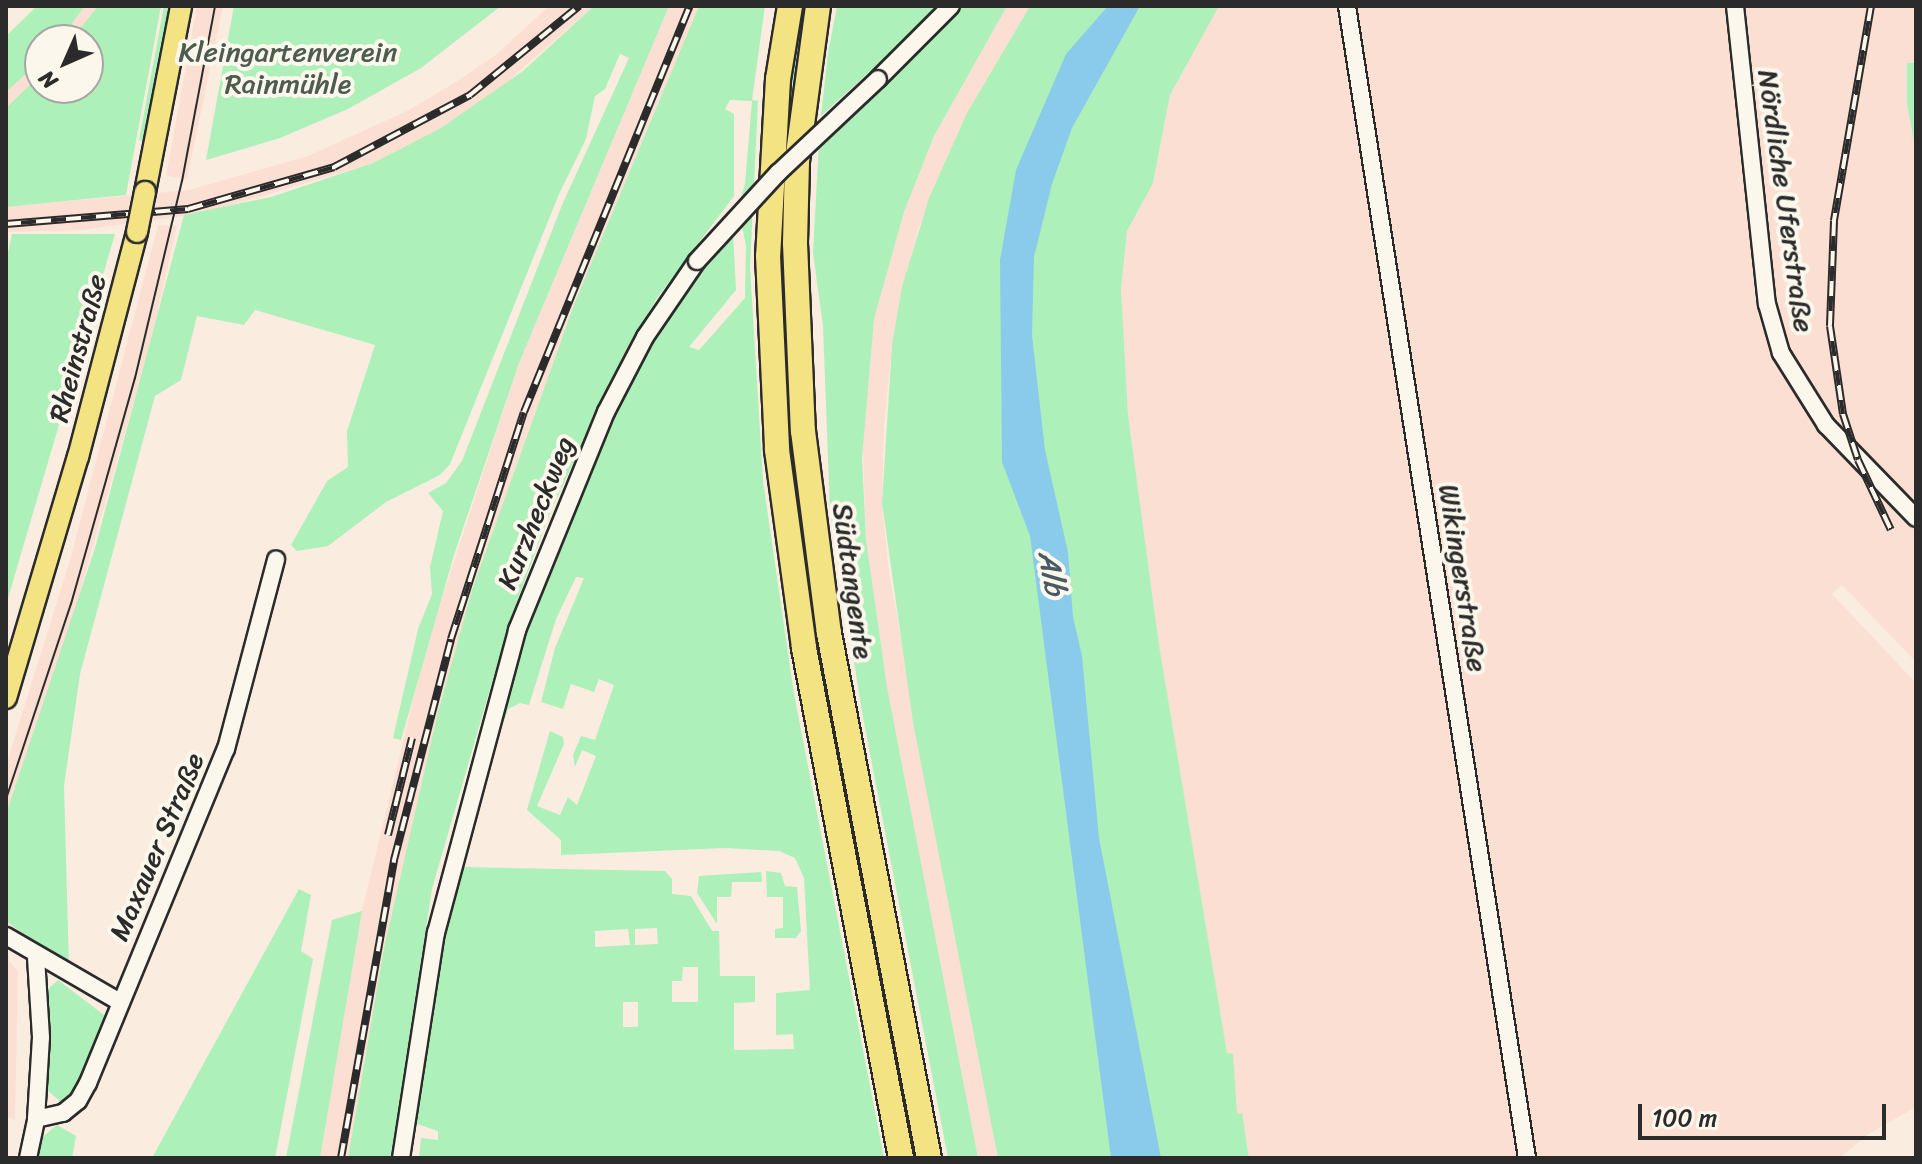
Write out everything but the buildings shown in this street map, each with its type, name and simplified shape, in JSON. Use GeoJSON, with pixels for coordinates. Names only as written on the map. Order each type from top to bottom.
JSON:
{"type":"FeatureCollection","features":[{"type":"Feature","properties":{"kind":"highway","name":"Südtangente"},"geometry":{"type":"LineString","coordinates":[[790,6],[778,79],[768,241],[777,450],[806,662],[901,1158]]}},
{"type":"Feature","properties":{"kind":"highway","name":"Südtangente"},"geometry":{"type":"LineString","coordinates":[[818,6],[797,161],[795,271],[803,431],[829,633],[929,1158]]}},
{"type":"Feature","properties":{"kind":"main road","name":"Rheinstraße"},"geometry":{"type":"LineString","coordinates":[[6,698],[78,457],[137,232],[181,6]]}},
{"type":"Feature","properties":{"kind":"street","name":"Kurzheckweg"},"geometry":{"type":"LineString","coordinates":[[401,1158],[436,933],[517,630],[606,412],[645,337],[697,261],[778,173],[951,6]]}},
{"type":"Feature","properties":{"kind":"street","name":"Wikingerstraße"},"geometry":{"type":"LineString","coordinates":[[1347,6],[1527,1158]]}},
{"type":"Feature","properties":{"kind":"street","name":"Nördliche Uferstraße"},"geometry":{"type":"LineString","coordinates":[[1735,6],[1767,304],[1781,353],[1805,397],[1916,518]]}},
{"type":"Feature","properties":{"kind":"street","name":"Maxauer Straße"},"geometry":{"type":"LineString","coordinates":[[36,1119],[63,1113],[78,1101],[226,749],[276,560]]}},
{"type":"Feature","properties":{"kind":"street"},"geometry":{"type":"LineString","coordinates":[[6,936],[36,957],[120,1002]]}},
{"type":"Feature","properties":{"kind":"street"},"geometry":{"type":"LineString","coordinates":[[28,1158],[36,1119],[41,1037],[36,957]]}},
{"type":"Feature","properties":{"kind":"shaded area"},"geometry":{"type":"Polygon","coordinates":[[[85,6],[98,6],[84,24],[71,24],[85,6]]]}},
{"type":"Feature","properties":{"kind":"shaded area"},"geometry":{"type":"Polygon","coordinates":[[[197,6],[223,6],[187,179],[166,176],[197,6]]]}},
{"type":"Feature","properties":{"kind":"shaded area"},"geometry":{"type":"Polygon","coordinates":[[[549,6],[594,6],[500,88],[441,128],[373,163],[205,213],[82,230],[6,232],[6,207],[189,190],[308,156],[407,111],[456,82],[497,54],[549,6]]]}},
{"type":"Feature","properties":{"kind":"shaded area"},"geometry":{"type":"Polygon","coordinates":[[[669,6],[699,6],[575,302],[472,590],[438,712],[384,948],[348,1158],[320,1158],[362,911],[426,647],[519,363],[669,6]]]}},
{"type":"Feature","properties":{"kind":"shaded area"},"geometry":{"type":"Polygon","coordinates":[[[1007,6],[1030,6],[967,113],[918,229],[892,345],[884,425],[882,503],[889,573],[998,1158],[978,1158],[887,687],[866,539],[862,425],[874,319],[904,212],[934,136],[1007,6]]]}},
{"type":"Feature","properties":{"kind":"shaded area"},"geometry":{"type":"Polygon","coordinates":[[[1219,6],[1916,6],[1916,662],[1842,585],[1832,594],[1916,683],[1916,1107],[1870,1133],[1839,1158],[1249,1158],[1242,1114],[1237,1114],[1233,1054],[1227,1054],[1159,645],[1128,415],[1121,289],[1127,231],[1153,183],[1170,95],[1219,6]]]}},
{"type":"Feature","properties":{"kind":"shaded area"},"geometry":{"type":"Polygon","coordinates":[[[24,76],[24,91],[6,108],[6,92],[24,76]]]}},
{"type":"Feature","properties":{"kind":"shaded area"},"geometry":{"type":"Polygon","coordinates":[[[158,225],[177,226],[152,336],[60,663],[6,814],[6,765],[70,560],[158,225]]]}},
{"type":"Feature","properties":{"kind":"shaded area"},"geometry":{"type":"Polygon","coordinates":[[[6,957],[18,972],[15,1120],[6,1116],[6,957]]]}},
{"type":"Feature","properties":{"kind":"green space"},"geometry":{"type":"Polygon","coordinates":[[[37,6],[85,6],[71,24],[24,24],[24,76],[6,92],[6,36],[37,6]]]}},
{"type":"Feature","properties":{"kind":"green space"},"geometry":{"type":"Polygon","coordinates":[[[98,6],[161,6],[126,195],[6,207],[6,108],[24,91],[24,104],[104,104],[104,24],[84,24],[98,6]]]}},
{"type":"Feature","properties":{"kind":"green space"},"geometry":{"type":"Polygon","coordinates":[[[164,6],[169,6],[143,141],[139,140],[164,6]]]}},
{"type":"Feature","properties":{"kind":"green space","name":"Kleingartenverein Rainmühle"},"geometry":{"type":"Polygon","coordinates":[[[234,6],[501,6],[421,68],[348,109],[280,138],[206,160],[234,6]]]}},
{"type":"Feature","properties":{"kind":"green space"},"geometry":{"type":"Polygon","coordinates":[[[594,6],[669,6],[519,363],[454,555],[401,740],[393,738],[418,629],[432,594],[430,567],[443,511],[428,493],[446,483],[462,461],[562,205],[629,58],[620,54],[605,89],[595,96],[586,139],[559,194],[450,464],[440,475],[386,502],[328,546],[297,551],[291,545],[327,481],[348,467],[347,431],[375,345],[255,310],[244,325],[197,316],[181,380],[155,396],[80,674],[64,786],[69,968],[6,921],[6,814],[95,548],[184,215],[271,197],[373,163],[441,128],[523,71],[594,6]]]}},
{"type":"Feature","properties":{"kind":"green space"},"geometry":{"type":"Polygon","coordinates":[[[699,6],[765,6],[752,100],[758,101],[750,267],[763,481],[794,694],[884,1158],[419,1158],[421,1138],[438,1140],[438,1131],[414,1123],[433,995],[456,875],[464,867],[665,871],[672,879],[672,894],[691,896],[712,931],[719,931],[720,976],[755,976],[755,1002],[734,1003],[734,1050],[794,1049],[793,1034],[776,1035],[776,993],[810,990],[804,878],[795,858],[779,851],[726,848],[561,855],[561,840],[527,810],[550,731],[563,737],[564,744],[537,806],[560,815],[568,797],[577,805],[596,756],[582,750],[575,767],[573,755],[581,736],[595,740],[614,685],[599,679],[594,692],[571,684],[563,709],[541,702],[555,648],[584,578],[576,577],[556,619],[529,705],[520,703],[508,709],[482,789],[530,618],[612,416],[640,359],[702,265],[733,233],[736,290],[689,347],[699,350],[745,298],[746,246],[738,207],[745,184],[752,101],[730,100],[725,109],[734,114],[734,196],[657,298],[618,367],[550,513],[510,620],[432,889],[391,1158],[348,1158],[384,948],[438,712],[472,590],[575,302],[699,6]],[[657,928],[635,929],[635,945],[658,944],[657,928]],[[628,929],[595,931],[595,947],[630,945],[628,929]],[[683,967],[682,981],[672,981],[672,1002],[698,1002],[698,967],[683,967]],[[623,1002],[623,1027],[638,1027],[638,1002],[623,1002]]]}},
{"type":"Feature","properties":{"kind":"green space"},"geometry":{"type":"Polygon","coordinates":[[[801,6],[807,6],[787,170],[789,394],[802,514],[919,1158],[912,1158],[819,662],[788,427],[780,241],[786,110],[801,6]]]}},
{"type":"Feature","properties":{"kind":"green space"},"geometry":{"type":"Polygon","coordinates":[[[837,6],[941,6],[821,116],[828,53],[837,6]]]}},
{"type":"Feature","properties":{"kind":"green space"},"geometry":{"type":"Polygon","coordinates":[[[962,6],[1007,6],[934,136],[904,212],[874,319],[862,458],[866,539],[887,687],[978,1158],[948,1158],[862,712],[830,511],[823,326],[813,253],[819,142],[962,6]]]}},
{"type":"Feature","properties":{"kind":"green space"},"geometry":{"type":"Polygon","coordinates":[[[1030,6],[1219,6],[1170,95],[1153,183],[1127,231],[1121,289],[1128,415],[1159,645],[1227,1053],[1233,1054],[1237,1114],[1242,1113],[1249,1158],[998,1158],[913,722],[882,503],[892,345],[902,287],[929,198],[967,113],[1030,6]]]}},
{"type":"Feature","properties":{"kind":"green space"},"geometry":{"type":"Polygon","coordinates":[[[1907,63],[1916,63],[1916,152],[1907,104],[1907,63]]]}},
{"type":"Feature","properties":{"kind":"green space"},"geometry":{"type":"Polygon","coordinates":[[[12,234],[115,234],[6,605],[6,261],[12,234]]]}},
{"type":"Feature","properties":{"kind":"green space"},"geometry":{"type":"Polygon","coordinates":[[[766,871],[781,873],[785,886],[797,887],[801,931],[796,938],[775,938],[775,929],[783,928],[783,897],[767,897],[766,871]]]}},
{"type":"Feature","properties":{"kind":"green space"},"geometry":{"type":"Polygon","coordinates":[[[761,872],[762,882],[732,882],[731,897],[717,897],[717,924],[697,893],[699,876],[761,872]]]}},
{"type":"Feature","properties":{"kind":"green space"},"geometry":{"type":"Polygon","coordinates":[[[299,889],[311,895],[301,951],[313,959],[275,1158],[152,1158],[299,889]]]}},
{"type":"Feature","properties":{"kind":"green space"},"geometry":{"type":"Polygon","coordinates":[[[362,911],[320,1158],[286,1158],[332,920],[362,911]]]}},
{"type":"Feature","properties":{"kind":"green space"},"geometry":{"type":"Polygon","coordinates":[[[58,980],[108,1018],[77,1090],[63,1104],[47,1090],[48,989],[58,980]]]}},
{"type":"Feature","properties":{"kind":"green space"},"geometry":{"type":"Polygon","coordinates":[[[57,1125],[76,1136],[72,1158],[38,1158],[40,1139],[57,1125]]]}},
{"type":"Feature","properties":{"kind":"water","name":"Alb"},"geometry":{"type":"Polygon","coordinates":[[[1108,6],[1140,6],[1072,128],[1052,184],[1034,257],[1032,335],[1045,450],[1068,552],[1073,617],[1082,656],[1099,838],[1161,1158],[1111,1158],[1030,536],[1002,462],[1000,260],[1016,170],[1066,54],[1108,6]]]}},
{"type":"Feature","properties":{"kind":"tram line"},"geometry":{"type":"LineString","coordinates":[[6,799],[71,604],[135,378],[182,181],[215,6]]}},
{"type":"Feature","properties":{"kind":"railway"},"geometry":{"type":"LineString","coordinates":[[6,224],[188,209],[334,167],[470,95],[579,6]]}},
{"type":"Feature","properties":{"kind":"railway"},"geometry":{"type":"LineString","coordinates":[[341,1158],[394,860],[451,639],[524,412],[690,6]]}},
{"type":"Feature","properties":{"kind":"railway"},"geometry":{"type":"LineString","coordinates":[[1871,6],[1834,221],[1830,326],[1843,414],[1858,460],[1891,530]]}},
{"type":"Feature","properties":{"kind":"railway"},"geometry":{"type":"LineString","coordinates":[[388,835],[412,738]]}}]}
